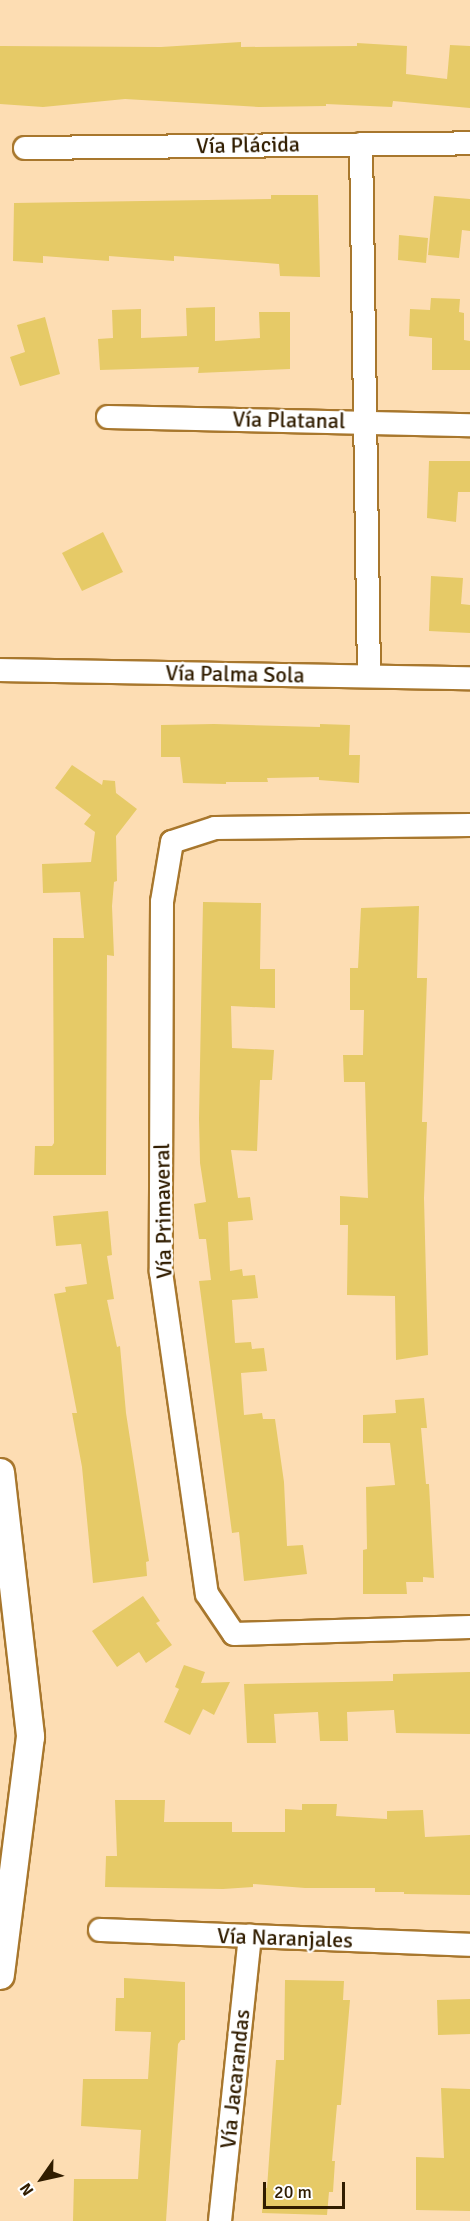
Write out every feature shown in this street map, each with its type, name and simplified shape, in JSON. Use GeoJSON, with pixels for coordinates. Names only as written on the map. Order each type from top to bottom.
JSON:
{"type":"FeatureCollection","features":[{"type":"Feature","properties":{"kind":"street","name":"Vía Plácida"},"geometry":{"type":"LineString","coordinates":[[25,148],[470,143]]}},
{"type":"Feature","properties":{"kind":"street"},"geometry":{"type":"LineString","coordinates":[[361,144],[369,676]]}},
{"type":"Feature","properties":{"kind":"street","name":"Vía Platanal"},"geometry":{"type":"LineString","coordinates":[[108,417],[470,425]]}},
{"type":"Feature","properties":{"kind":"street","name":"Vía Palma Sola"},"geometry":{"type":"LineString","coordinates":[[0,670],[470,678]]}},
{"type":"Feature","properties":{"kind":"street","name":"Vía Primaveral"},"geometry":{"type":"LineString","coordinates":[[470,825],[215,828],[172,842],[162,902],[161,1248],[161,1272],[207,1594],[234,1634],[470,1627]]}},
{"type":"Feature","properties":{"kind":"street"},"geometry":{"type":"LineString","coordinates":[[0,1472],[30,1736],[0,1975]]}},
{"type":"Feature","properties":{"kind":"street","name":"Vía Naranjales"},"geometry":{"type":"LineString","coordinates":[[100,1930],[470,1945]]}},
{"type":"Feature","properties":{"kind":"street","name":"Vía Jacarandas"},"geometry":{"type":"LineString","coordinates":[[220,2221],[250,1936]]}},
{"type":"Feature","properties":{"kind":"building"},"geometry":{"type":"Polygon","coordinates":[[[241,42],[241,47],[357,46],[357,43],[407,46],[406,74],[447,79],[450,45],[470,46],[470,108],[393,101],[392,107],[326,104],[326,106],[259,107],[125,99],[43,107],[0,104],[0,46],[161,47],[241,42]]]}},
{"type":"Feature","properties":{"kind":"building"},"geometry":{"type":"Polygon","coordinates":[[[271,195],[318,195],[320,277],[280,276],[279,264],[174,256],[174,261],[109,256],[109,261],[43,256],[43,263],[13,261],[14,203],[271,199],[271,195]]]}},
{"type":"Feature","properties":{"kind":"building"},"geometry":{"type":"Polygon","coordinates":[[[434,196],[470,199],[470,231],[462,230],[459,258],[428,255],[434,196]]]}},
{"type":"Feature","properties":{"kind":"building"},"geometry":{"type":"Polygon","coordinates":[[[399,235],[428,238],[426,263],[398,260],[399,235]]]}},
{"type":"Feature","properties":{"kind":"building"},"geometry":{"type":"Polygon","coordinates":[[[431,298],[460,299],[459,312],[464,313],[464,340],[470,341],[470,370],[432,370],[432,338],[409,336],[410,309],[430,310],[431,298]]]}},
{"type":"Feature","properties":{"kind":"building"},"geometry":{"type":"Polygon","coordinates":[[[215,307],[215,341],[260,338],[259,312],[290,312],[290,369],[198,373],[199,367],[100,370],[98,339],[113,338],[112,310],[141,309],[141,338],[187,336],[186,308],[215,307]]]}},
{"type":"Feature","properties":{"kind":"building"},"geometry":{"type":"Polygon","coordinates":[[[45,317],[60,374],[20,386],[10,357],[25,352],[17,325],[45,317]]]}},
{"type":"Feature","properties":{"kind":"building"},"geometry":{"type":"Polygon","coordinates":[[[429,461],[470,461],[470,492],[458,492],[456,522],[427,518],[429,461]]]}},
{"type":"Feature","properties":{"kind":"building"},"geometry":{"type":"Polygon","coordinates":[[[103,532],[123,572],[82,591],[62,553],[103,532]]]}},
{"type":"Feature","properties":{"kind":"building"},"geometry":{"type":"Polygon","coordinates":[[[431,576],[463,578],[461,604],[470,605],[470,633],[429,631],[431,576]]]}},
{"type":"Feature","properties":{"kind":"building"},"geometry":{"type":"Polygon","coordinates":[[[320,724],[350,725],[349,755],[360,755],[359,783],[319,780],[319,777],[267,778],[268,782],[226,782],[226,784],[183,783],[180,757],[161,757],[161,725],[320,727],[320,724]]]}},
{"type":"Feature","properties":{"kind":"building"},"geometry":{"type":"Polygon","coordinates":[[[72,765],[102,785],[103,780],[115,781],[116,793],[137,809],[116,836],[117,881],[114,882],[112,906],[114,956],[107,955],[106,1175],[34,1175],[35,1146],[52,1146],[54,1143],[53,938],[84,938],[80,892],[43,893],[42,864],[91,862],[95,832],[84,824],[91,815],[55,788],[72,765]]]}},
{"type":"Feature","properties":{"kind":"building"},"geometry":{"type":"Polygon","coordinates":[[[203,902],[261,903],[260,969],[275,969],[275,1008],[231,1006],[232,1048],[274,1050],[272,1080],[260,1080],[257,1151],[231,1150],[238,1198],[250,1197],[253,1220],[228,1222],[230,1271],[242,1269],[243,1276],[255,1275],[258,1298],[232,1300],[235,1343],[251,1342],[252,1349],[264,1348],[267,1371],[241,1373],[244,1415],[262,1413],[263,1419],[275,1419],[284,1482],[287,1546],[303,1545],[307,1574],[244,1581],[239,1532],[232,1533],[199,1281],[211,1280],[206,1239],[199,1239],[194,1204],[206,1202],[200,1163],[199,1119],[203,902]]]}},
{"type":"Feature","properties":{"kind":"building"},"geometry":{"type":"Polygon","coordinates":[[[419,906],[417,978],[427,978],[422,1122],[427,1122],[424,1198],[428,1355],[396,1360],[395,1296],[347,1295],[348,1225],[340,1225],[340,1196],[368,1198],[365,1082],[344,1082],[343,1055],[363,1055],[364,1010],[350,1010],[350,968],[358,968],[361,908],[419,906]]]}},
{"type":"Feature","properties":{"kind":"building"},"geometry":{"type":"Polygon","coordinates":[[[108,1211],[112,1255],[107,1256],[114,1299],[107,1300],[117,1347],[120,1346],[126,1413],[149,1561],[146,1562],[147,1576],[93,1583],[82,1467],[72,1413],[77,1413],[54,1294],[66,1292],[65,1287],[87,1284],[81,1244],[56,1246],[53,1216],[108,1211]]]}},
{"type":"Feature","properties":{"kind":"building"},"geometry":{"type":"Polygon","coordinates":[[[424,1398],[427,1428],[421,1428],[426,1484],[429,1484],[434,1578],[423,1577],[423,1582],[406,1582],[407,1594],[363,1594],[363,1550],[367,1549],[366,1487],[395,1485],[390,1443],[363,1443],[363,1415],[396,1413],[395,1400],[424,1398]]]}},
{"type":"Feature","properties":{"kind":"building"},"geometry":{"type":"Polygon","coordinates":[[[143,1596],[160,1621],[156,1623],[172,1645],[146,1663],[139,1652],[117,1667],[92,1631],[143,1596]]]}},
{"type":"Feature","properties":{"kind":"building"},"geometry":{"type":"Polygon","coordinates":[[[184,1665],[205,1672],[201,1683],[230,1682],[214,1715],[203,1709],[190,1735],[164,1722],[179,1689],[175,1687],[184,1665]]]}},
{"type":"Feature","properties":{"kind":"building"},"geometry":{"type":"Polygon","coordinates":[[[470,1672],[470,1734],[396,1733],[394,1710],[347,1712],[348,1741],[320,1741],[318,1712],[274,1714],[276,1743],[247,1743],[244,1684],[393,1681],[393,1674],[470,1672]]]}},
{"type":"Feature","properties":{"kind":"building"},"geometry":{"type":"Polygon","coordinates":[[[115,1800],[165,1800],[164,1822],[232,1822],[232,1832],[285,1832],[285,1809],[302,1810],[302,1804],[337,1804],[336,1816],[387,1819],[387,1811],[423,1810],[425,1837],[470,1835],[470,1895],[404,1894],[404,1892],[375,1892],[375,1888],[305,1888],[253,1884],[253,1887],[223,1889],[105,1887],[106,1856],[117,1856],[115,1800]]]}},
{"type":"Feature","properties":{"kind":"building"},"geometry":{"type":"Polygon","coordinates":[[[124,1978],[185,1982],[185,2040],[181,2040],[178,2044],[166,2221],[73,2221],[74,2179],[138,2179],[141,2130],[81,2126],[83,2079],[148,2079],[151,2032],[115,2031],[116,1998],[124,1998],[124,1978]]]}},
{"type":"Feature","properties":{"kind":"building"},"geometry":{"type":"Polygon","coordinates":[[[285,1980],[344,1981],[343,2000],[350,2000],[341,2105],[337,2105],[332,2161],[335,2161],[333,2192],[329,2192],[327,2215],[262,2213],[263,2188],[267,2188],[276,2060],[284,2060],[285,1980]]]}},
{"type":"Feature","properties":{"kind":"building"},"geometry":{"type":"Polygon","coordinates":[[[470,1999],[470,2034],[438,2035],[437,2000],[470,1999]]]}},
{"type":"Feature","properties":{"kind":"building"},"geometry":{"type":"Polygon","coordinates":[[[441,2088],[470,2089],[470,2211],[416,2210],[416,2157],[444,2158],[441,2088]]]}}]}
